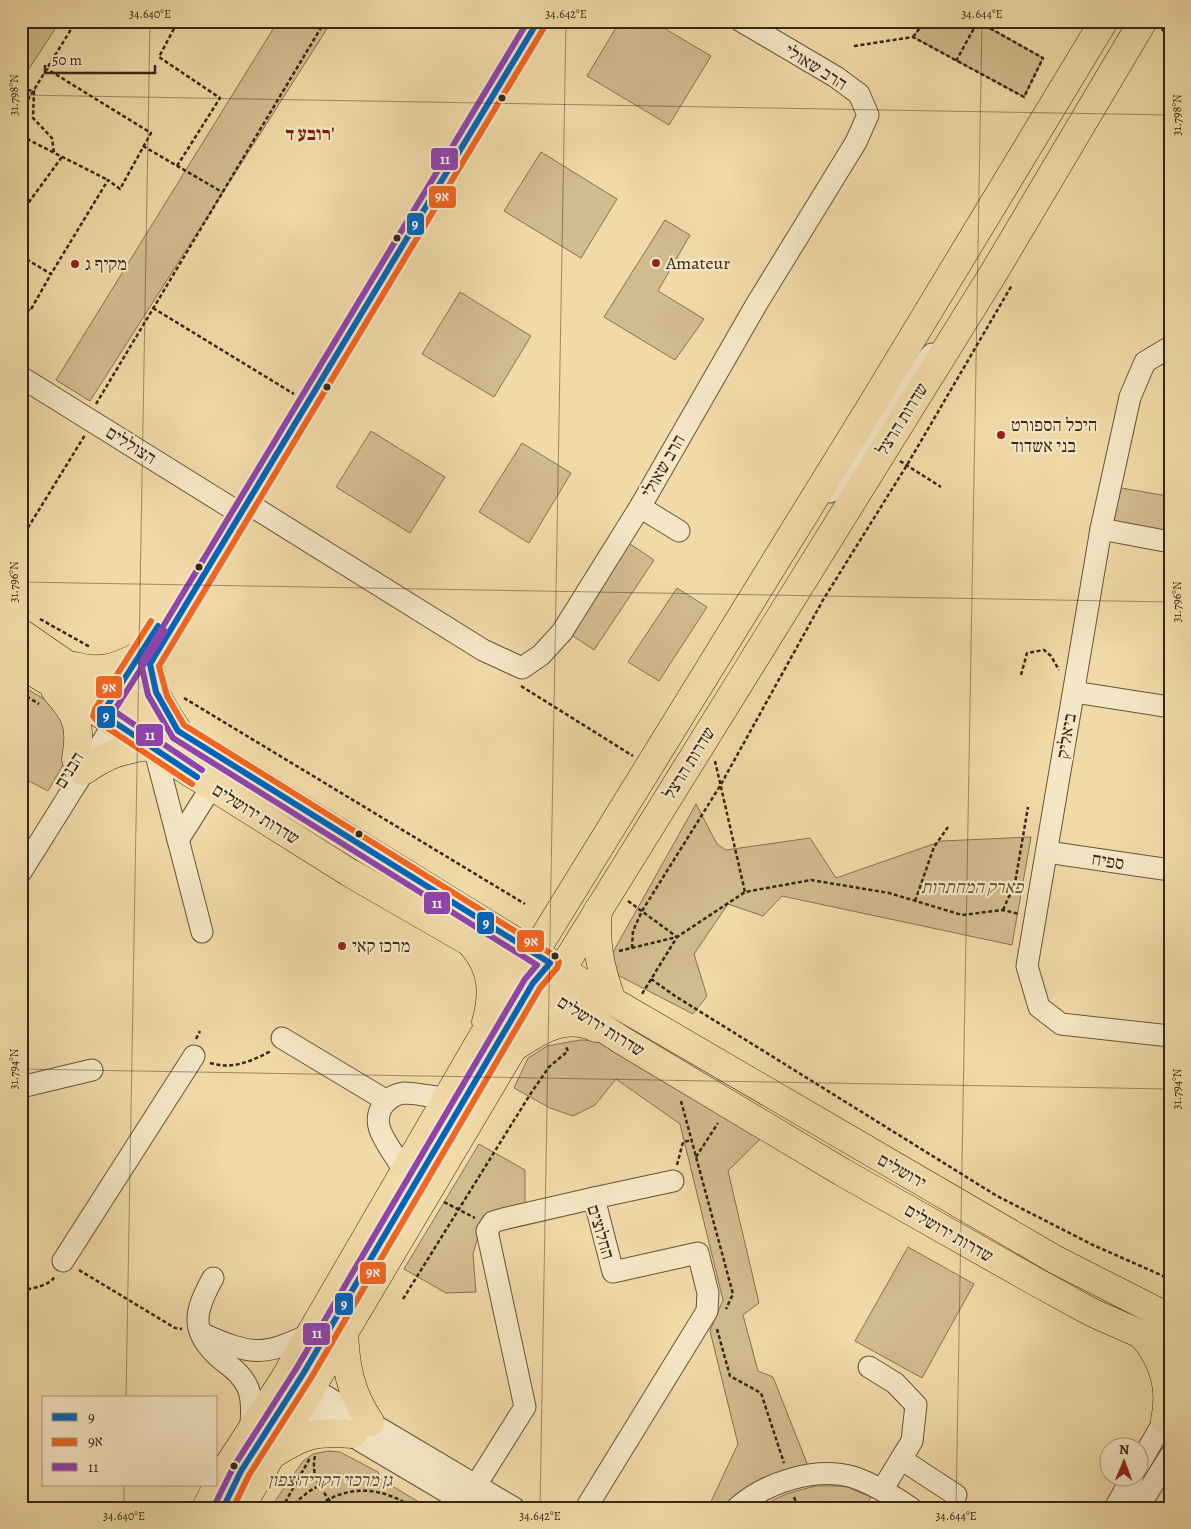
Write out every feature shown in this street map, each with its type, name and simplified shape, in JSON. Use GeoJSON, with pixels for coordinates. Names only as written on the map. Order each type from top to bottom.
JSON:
{"type":"FeatureCollection","features":[{"type":"Feature","properties":{"kind":"main road","name":"שדרות הרצל"},"geometry":{"type":"LineString","coordinates":[[218,1485],[250,1431],[296,1390],[344,1330],[513,1048],[541,970],[665,741],[1104,21]]}},
{"type":"Feature","properties":{"kind":"main road","name":"שדרות הרצל"},"geometry":{"type":"LineString","coordinates":[[240,1508],[269,1457],[296,1390],[310,1334],[403,1170],[459,1093],[482,1036],[604,899],[809,569],[871,453],[975,302],[1103,88],[1151,29]]}},
{"type":"Feature","properties":{"kind":"main road","name":"שדרות ירושלים"},"geometry":{"type":"LineString","coordinates":[[30,621],[44,669],[178,731],[541,970],[623,1041],[842,1172],[1038,1283],[1093,1313],[1170,1347]]}},
{"type":"Feature","properties":{"kind":"main road"},"geometry":{"type":"LineString","coordinates":[[44,669],[95,670],[114,700],[144,660]]}},
{"type":"Feature","properties":{"kind":"main road"},"geometry":{"type":"LineString","coordinates":[[144,660],[156,696],[178,731]]}},
{"type":"Feature","properties":{"kind":"main road"},"geometry":{"type":"LineString","coordinates":[[44,669],[76,718],[79,730],[79,765],[120,750],[152,748]]}},
{"type":"Feature","properties":{"kind":"main road","name":"שדרות ירושלים"},"geometry":{"type":"LineString","coordinates":[[114,700],[152,748],[350,873],[468,941],[541,970],[622,1006]]}},
{"type":"Feature","properties":{"kind":"main road"},"geometry":{"type":"LineString","coordinates":[[604,899],[596,934],[598,956],[622,1006]]}},
{"type":"Feature","properties":{"kind":"main road"},"geometry":{"type":"LineString","coordinates":[[468,941],[483,962],[491,981],[491,1006],[482,1036]]}},
{"type":"Feature","properties":{"kind":"main road","name":"ירושלים"},"geometry":{"type":"LineString","coordinates":[[622,1006],[1056,1260],[1165,1314]]}},
{"type":"Feature","properties":{"kind":"main road"},"geometry":{"type":"LineString","coordinates":[[513,1048],[540,1030],[556,1024],[571,1022],[589,1025],[623,1041]]}},
{"type":"Feature","properties":{"kind":"main road"},"geometry":{"type":"LineString","coordinates":[[269,1457],[307,1435],[361,1428],[360,1407],[351,1386],[344,1353],[344,1330]]}},
{"type":"Feature","properties":{"kind":"main road"},"geometry":{"type":"LineString","coordinates":[[1142,1335],[1153,1348],[1164,1374],[1169,1402],[1167,1416]]}},
{"type":"Feature","properties":{"kind":"main road","name":"שדרות הרצל"},"geometry":{"type":"LineString","coordinates":[[206,1508],[217,1486]]}},
{"type":"Feature","properties":{"kind":"street","name":"הבנים"},"geometry":{"type":"LineString","coordinates":[[21,872],[114,700],[195,590],[538,21]]}},
{"type":"Feature","properties":{"kind":"street","name":"הרב שאולי"},"geometry":{"type":"LineString","coordinates":[[244,508],[483,650],[522,668],[540,655],[562,632],[640,507],[756,305],[856,142],[868,115],[859,94],[836,77],[740,21]]}},
{"type":"Feature","properties":{"kind":"street"},"geometry":{"type":"LineString","coordinates":[[1103,88],[1132,21]]}},
{"type":"Feature","properties":{"kind":"street"},"geometry":{"type":"LineString","coordinates":[[780,553],[871,453],[901,391],[944,286]]}},
{"type":"Feature","properties":{"kind":"street"},"geometry":{"type":"LineString","coordinates":[[901,391],[975,302]]}},
{"type":"Feature","properties":{"kind":"street","name":"ביאליק"},"geometry":{"type":"LineString","coordinates":[[1170,347],[1145,362],[1130,397],[1101,529],[1027,966],[1039,1006],[1061,1024],[1170,1036]]}},
{"type":"Feature","properties":{"kind":"street","name":"הצוללים"},"geometry":{"type":"LineString","coordinates":[[21,377],[90,420],[244,508]]}},
{"type":"Feature","properties":{"kind":"street"},"geometry":{"type":"LineString","coordinates":[[640,507],[679,531]]}},
{"type":"Feature","properties":{"kind":"street"},"geometry":{"type":"LineString","coordinates":[[1101,529],[1170,542]]}},
{"type":"Feature","properties":{"kind":"street"},"geometry":{"type":"LineString","coordinates":[[1074,689],[1170,707]]}},
{"type":"Feature","properties":{"kind":"street"},"geometry":{"type":"LineString","coordinates":[[388,1197],[541,970],[580,925],[703,740]]}},
{"type":"Feature","properties":{"kind":"street"},"geometry":{"type":"LineString","coordinates":[[152,748],[202,932]]}},
{"type":"Feature","properties":{"kind":"street","name":"הבנים"},"geometry":{"type":"LineString","coordinates":[[21,846],[79,765]]}},
{"type":"Feature","properties":{"kind":"street"},"geometry":{"type":"LineString","coordinates":[[178,840],[212,786]]}},
{"type":"Feature","properties":{"kind":"street","name":"ספיח"},"geometry":{"type":"LineString","coordinates":[[1047,852],[1170,870]]}},
{"type":"Feature","properties":{"kind":"street"},"geometry":{"type":"LineString","coordinates":[[282,1038],[386,1101]]}},
{"type":"Feature","properties":{"kind":"street"},"geometry":{"type":"LineString","coordinates":[[63,1260],[194,1056]]}},
{"type":"Feature","properties":{"kind":"street"},"geometry":{"type":"LineString","coordinates":[[21,1087],[92,1070]]}},
{"type":"Feature","properties":{"kind":"street"},"geometry":{"type":"LineString","coordinates":[[403,1170],[398,1158],[378,1127],[378,1114],[386,1101],[397,1094],[406,1093],[459,1093]]}},
{"type":"Feature","properties":{"kind":"street"},"geometry":{"type":"LineString","coordinates":[[223,1508],[241,1471],[296,1390],[459,1093]]}},
{"type":"Feature","properties":{"kind":"street"},"geometry":{"type":"LineString","coordinates":[[594,1198],[673,1181]]}},
{"type":"Feature","properties":{"kind":"street","name":"החלוצים"},"geometry":{"type":"LineString","coordinates":[[489,1226],[503,1218],[594,1198],[613,1272],[698,1253],[709,1302],[707,1311],[586,1508]]}},
{"type":"Feature","properties":{"kind":"street"},"geometry":{"type":"LineString","coordinates":[[476,1485],[525,1407],[487,1231],[489,1226]]}},
{"type":"Feature","properties":{"kind":"street"},"geometry":{"type":"LineString","coordinates":[[213,1278],[198,1306],[200,1333],[215,1353],[236,1370],[248,1387],[251,1403],[250,1431]]}},
{"type":"Feature","properties":{"kind":"street"},"geometry":{"type":"LineString","coordinates":[[200,1333],[232,1347],[250,1351],[274,1349],[310,1334]]}},
{"type":"Feature","properties":{"kind":"street"},"geometry":{"type":"LineString","coordinates":[[869,1367],[895,1383],[916,1405],[912,1441],[882,1490]]}},
{"type":"Feature","properties":{"kind":"street"},"geometry":{"type":"LineString","coordinates":[[296,1390],[361,1428],[476,1485],[514,1508]]}},
{"type":"Feature","properties":{"kind":"street"},"geometry":{"type":"LineString","coordinates":[[1148,1449],[1167,1416]]}},
{"type":"Feature","properties":{"kind":"street"},"geometry":{"type":"LineString","coordinates":[[361,1428],[474,1508]]}},
{"type":"Feature","properties":{"kind":"street"},"geometry":{"type":"LineString","coordinates":[[1138,1508],[1170,1456]]}},
{"type":"Feature","properties":{"kind":"street"},"geometry":{"type":"LineString","coordinates":[[901,1459],[956,1494]]}},
{"type":"Feature","properties":{"kind":"street"},"geometry":{"type":"LineString","coordinates":[[737,1508],[768,1486],[790,1479],[818,1476],[851,1477],[882,1490],[911,1508]]}},
{"type":"Feature","properties":{"kind":"street"},"geometry":{"type":"LineString","coordinates":[[1115,1508],[1127,1486]]}},
{"type":"Feature","properties":{"kind":"path"},"geometry":{"type":"LineString","coordinates":[[21,111],[70,31],[70,21]]}},
{"type":"Feature","properties":{"kind":"path"},"geometry":{"type":"LineString","coordinates":[[178,21],[159,57],[220,98],[178,166]]}},
{"type":"Feature","properties":{"kind":"path"},"geometry":{"type":"LineString","coordinates":[[21,539],[153,308],[324,21]]}},
{"type":"Feature","properties":{"kind":"path"},"geometry":{"type":"LineString","coordinates":[[913,37],[925,21]]}},
{"type":"Feature","properties":{"kind":"path"},"geometry":{"type":"LineString","coordinates":[[854,46],[913,37],[956,61],[1024,97],[1043,58],[978,21],[956,61]]}},
{"type":"Feature","properties":{"kind":"path"},"geometry":{"type":"LineString","coordinates":[[1151,29],[1168,21]]}},
{"type":"Feature","properties":{"kind":"path"},"geometry":{"type":"LineString","coordinates":[[21,136],[108,180],[120,189],[151,133],[48,68]]}},
{"type":"Feature","properties":{"kind":"path"},"geometry":{"type":"LineString","coordinates":[[21,89],[34,91]]}},
{"type":"Feature","properties":{"kind":"path"},"geometry":{"type":"LineString","coordinates":[[34,91],[33,118],[52,138],[54,153]]}},
{"type":"Feature","properties":{"kind":"path"},"geometry":{"type":"LineString","coordinates":[[144,146],[222,192]]}},
{"type":"Feature","properties":{"kind":"path"},"geometry":{"type":"LineString","coordinates":[[21,213],[62,157]]}},
{"type":"Feature","properties":{"kind":"path"},"geometry":{"type":"LineString","coordinates":[[21,305],[30,311],[50,274],[108,180]]}},
{"type":"Feature","properties":{"kind":"path"},"geometry":{"type":"LineString","coordinates":[[21,256],[50,274]]}},
{"type":"Feature","properties":{"kind":"path"},"geometry":{"type":"LineString","coordinates":[[632,948],[634,931],[642,911],[720,786],[823,600],[907,465],[1017,278]]}},
{"type":"Feature","properties":{"kind":"path"},"geometry":{"type":"LineString","coordinates":[[153,308],[308,402]]}},
{"type":"Feature","properties":{"kind":"path"},"geometry":{"type":"LineString","coordinates":[[871,453],[907,465],[941,487]]}},
{"type":"Feature","properties":{"kind":"path"},"geometry":{"type":"LineString","coordinates":[[21,608],[30,621],[105,655],[114,700]]}},
{"type":"Feature","properties":{"kind":"path"},"geometry":{"type":"LineString","coordinates":[[1021,675],[1028,653],[1044,650],[1051,656],[1064,681],[1074,689]]}},
{"type":"Feature","properties":{"kind":"path"},"geometry":{"type":"LineString","coordinates":[[519,685],[625,751]]}},
{"type":"Feature","properties":{"kind":"path"},"geometry":{"type":"LineString","coordinates":[[184,698],[525,904]]}},
{"type":"Feature","properties":{"kind":"path"},"geometry":{"type":"LineString","coordinates":[[703,740],[720,786],[745,892]]}},
{"type":"Feature","properties":{"kind":"path"},"geometry":{"type":"LineString","coordinates":[[1003,910],[1015,883],[1028,807]]}},
{"type":"Feature","properties":{"kind":"path"},"geometry":{"type":"LineString","coordinates":[[915,901],[934,847],[948,827]]}},
{"type":"Feature","properties":{"kind":"path"},"geometry":{"type":"LineString","coordinates":[[598,956],[677,937],[745,892],[811,880],[889,893],[962,915],[1003,910],[1036,917]]}},
{"type":"Feature","properties":{"kind":"path"},"geometry":{"type":"LineString","coordinates":[[604,899],[642,911],[677,937]]}},
{"type":"Feature","properties":{"kind":"path"},"geometry":{"type":"LineString","coordinates":[[622,1006],[651,979],[677,937]]}},
{"type":"Feature","properties":{"kind":"path"},"geometry":{"type":"LineString","coordinates":[[651,979],[674,996],[996,1196],[1088,1243],[1170,1280]]}},
{"type":"Feature","properties":{"kind":"path"},"geometry":{"type":"LineString","coordinates":[[194,1056],[219,1066],[241,1064],[273,1050],[282,1038]]}},
{"type":"Feature","properties":{"kind":"path"},"geometry":{"type":"LineString","coordinates":[[403,1299],[549,1067],[568,1051]]}},
{"type":"Feature","properties":{"kind":"path"},"geometry":{"type":"LineString","coordinates":[[681,1101],[733,1294],[725,1311]]}},
{"type":"Feature","properties":{"kind":"path"},"geometry":{"type":"LineString","coordinates":[[696,1157],[718,1123]]}},
{"type":"Feature","properties":{"kind":"path"},"geometry":{"type":"LineString","coordinates":[[673,1181],[683,1142],[692,1140]]}},
{"type":"Feature","properties":{"kind":"path"},"geometry":{"type":"LineString","coordinates":[[426,1192],[489,1226]]}},
{"type":"Feature","properties":{"kind":"path"},"geometry":{"type":"LineString","coordinates":[[21,1290],[37,1287],[53,1280],[63,1260],[175,1328],[200,1333]]}},
{"type":"Feature","properties":{"kind":"path"},"geometry":{"type":"LineString","coordinates":[[716,1327],[730,1376],[761,1393],[797,1505]]}},
{"type":"Feature","properties":{"kind":"path"},"geometry":{"type":"LineString","coordinates":[[282,1508],[298,1475],[315,1453],[313,1471],[319,1485],[335,1508]]}},
{"type":"Feature","properties":{"kind":"path"},"geometry":{"type":"LineString","coordinates":[[289,1508],[319,1485],[329,1480]]}},
{"type":"Feature","properties":{"kind":"path"},"geometry":{"type":"LineString","coordinates":[[315,1508],[329,1498],[351,1491],[378,1491],[402,1500],[413,1508]]}},
{"type":"Feature","properties":{"kind":"path"},"geometry":{"type":"LineString","coordinates":[[790,1508],[797,1505],[818,1508]]}},
{"type":"Feature","properties":{"kind":"green space"},"geometry":{"type":"Polygon","coordinates":[[[21,21],[57,21],[59,23],[21,81],[21,21]]]}},
{"type":"Feature","properties":{"kind":"green space"},"geometry":{"type":"Polygon","coordinates":[[[278,21],[332,21],[90,401],[56,380],[278,21]]]}},
{"type":"Feature","properties":{"kind":"green space"},"geometry":{"type":"Polygon","coordinates":[[[620,21],[652,21],[711,56],[669,125],[587,76],[620,21]]]}},
{"type":"Feature","properties":{"kind":"green space"},"geometry":{"type":"Polygon","coordinates":[[[925,21],[977,21],[1043,58],[1024,97],[913,37],[925,21]]]}},
{"type":"Feature","properties":{"kind":"green space"},"geometry":{"type":"Polygon","coordinates":[[[541,152],[617,199],[581,258],[504,211],[541,152]]]}},
{"type":"Feature","properties":{"kind":"green space","name":"Amateur"},"geometry":{"type":"Polygon","coordinates":[[[665,220],[690,235],[658,291],[704,319],[675,360],[604,317],[665,220]]]}},
{"type":"Feature","properties":{"kind":"green space"},"geometry":{"type":"Polygon","coordinates":[[[460,292],[531,336],[494,397],[422,354],[460,292]]]}},
{"type":"Feature","properties":{"kind":"green space"},"geometry":{"type":"Polygon","coordinates":[[[371,431],[445,477],[410,533],[336,487],[371,431]]]}},
{"type":"Feature","properties":{"kind":"green space"},"geometry":{"type":"Polygon","coordinates":[[[522,443],[571,473],[529,543],[479,512],[522,443]]]}},
{"type":"Feature","properties":{"kind":"green space"},"geometry":{"type":"Polygon","coordinates":[[[1170,484],[1170,532],[1110,521],[1116,487],[1167,496],[1170,484]]]}},
{"type":"Feature","properties":{"kind":"green space"},"geometry":{"type":"Polygon","coordinates":[[[627,542],[654,560],[594,650],[567,632],[627,542]]]}},
{"type":"Feature","properties":{"kind":"green space"},"geometry":{"type":"Polygon","coordinates":[[[677,588],[707,607],[659,681],[628,662],[677,588]]]}},
{"type":"Feature","properties":{"kind":"green space"},"geometry":{"type":"Polygon","coordinates":[[[21,685],[65,712],[71,751],[48,791],[21,777],[21,685]]]}},
{"type":"Feature","properties":{"kind":"green space","name":"פארק המחתרות"},"geometry":{"type":"Polygon","coordinates":[[[696,804],[717,844],[726,850],[810,838],[836,878],[942,841],[1031,837],[1012,945],[782,896],[763,916],[728,904],[694,954],[707,996],[693,1014],[604,968],[696,804]]]}},
{"type":"Feature","properties":{"kind":"green space"},"geometry":{"type":"Polygon","coordinates":[[[580,1040],[612,1041],[761,1138],[728,1171],[759,1303],[743,1315],[758,1371],[773,1377],[810,1471],[730,1508],[708,1508],[738,1444],[710,1331],[723,1300],[680,1124],[616,1079],[595,1105],[573,1116],[550,1108],[514,1088],[528,1058],[547,1046],[580,1040]]]}},
{"type":"Feature","properties":{"kind":"green space"},"geometry":{"type":"Polygon","coordinates":[[[479,1144],[525,1170],[525,1204],[479,1233],[473,1254],[476,1292],[446,1293],[404,1269],[479,1144]]]}},
{"type":"Feature","properties":{"kind":"green space"},"geometry":{"type":"Polygon","coordinates":[[[908,1247],[974,1284],[922,1378],[855,1341],[908,1247]]]}},
{"type":"Feature","properties":{"kind":"green space","name":"גן מרכזי הקריה צפון"},"geometry":{"type":"Polygon","coordinates":[[[328,1451],[340,1452],[378,1472],[382,1480],[429,1508],[270,1508],[303,1461],[313,1454],[328,1451]]]}},
{"type":"Feature","properties":{"kind":"green space"},"geometry":{"type":"Polygon","coordinates":[[[816,1486],[845,1486],[871,1497],[866,1508],[761,1508],[780,1497],[816,1486]]]}},
{"type":"Feature","properties":{"kind":"transit line","name":"11"},"geometry":{"type":"LineString","coordinates":[[215,1504],[234,1466],[296,1369],[525,979],[537,965],[173,738],[148,695],[141,663],[528,21]]}},
{"type":"Feature","properties":{"kind":"transit line","name":"9"},"geometry":{"type":"LineString","coordinates":[[223,1508],[241,1471],[303,1374],[533,983],[550,963],[178,731],[156,692],[150,664],[538,21]]}},
{"type":"Feature","properties":{"kind":"transit line","name":"9א"},"geometry":{"type":"LineString","coordinates":[[233,1508],[249,1475],[311,1378],[540,988],[557,968],[559,962],[555,956],[184,725],[167,696],[159,666],[545,26]]}},
{"type":"Feature","properties":{"kind":"transit line","name":"9א"},"geometry":{"type":"LineString","coordinates":[[151,621],[95,709],[93,716],[97,721],[192,784]]}},
{"type":"Feature","properties":{"kind":"transit line","name":"9"},"geometry":{"type":"LineString","coordinates":[[158,626],[102,714],[197,777]]}},
{"type":"Feature","properties":{"kind":"transit line","name":"11"},"geometry":{"type":"LineString","coordinates":[[165,631],[114,711],[202,770]]}},
{"type":"Feature","properties":{"kind":"place","name":"Amateur"},"geometry":{"type":"Point","coordinates":[656,263]}},
{"type":"Feature","properties":{"kind":"place","name":"מקיף ג"},"geometry":{"type":"Point","coordinates":[75,264]}},
{"type":"Feature","properties":{"kind":"place","name":"היכל הספורט בני אשדוד"},"geometry":{"type":"Point","coordinates":[1001,435]}},
{"type":"Feature","properties":{"kind":"place","name":"מרכז קאי"},"geometry":{"type":"Point","coordinates":[342,946]}},
{"type":"Feature","properties":{"kind":"district","name":"רובע ד'"},"geometry":{"type":"Point","coordinates":[310,134]}}]}
